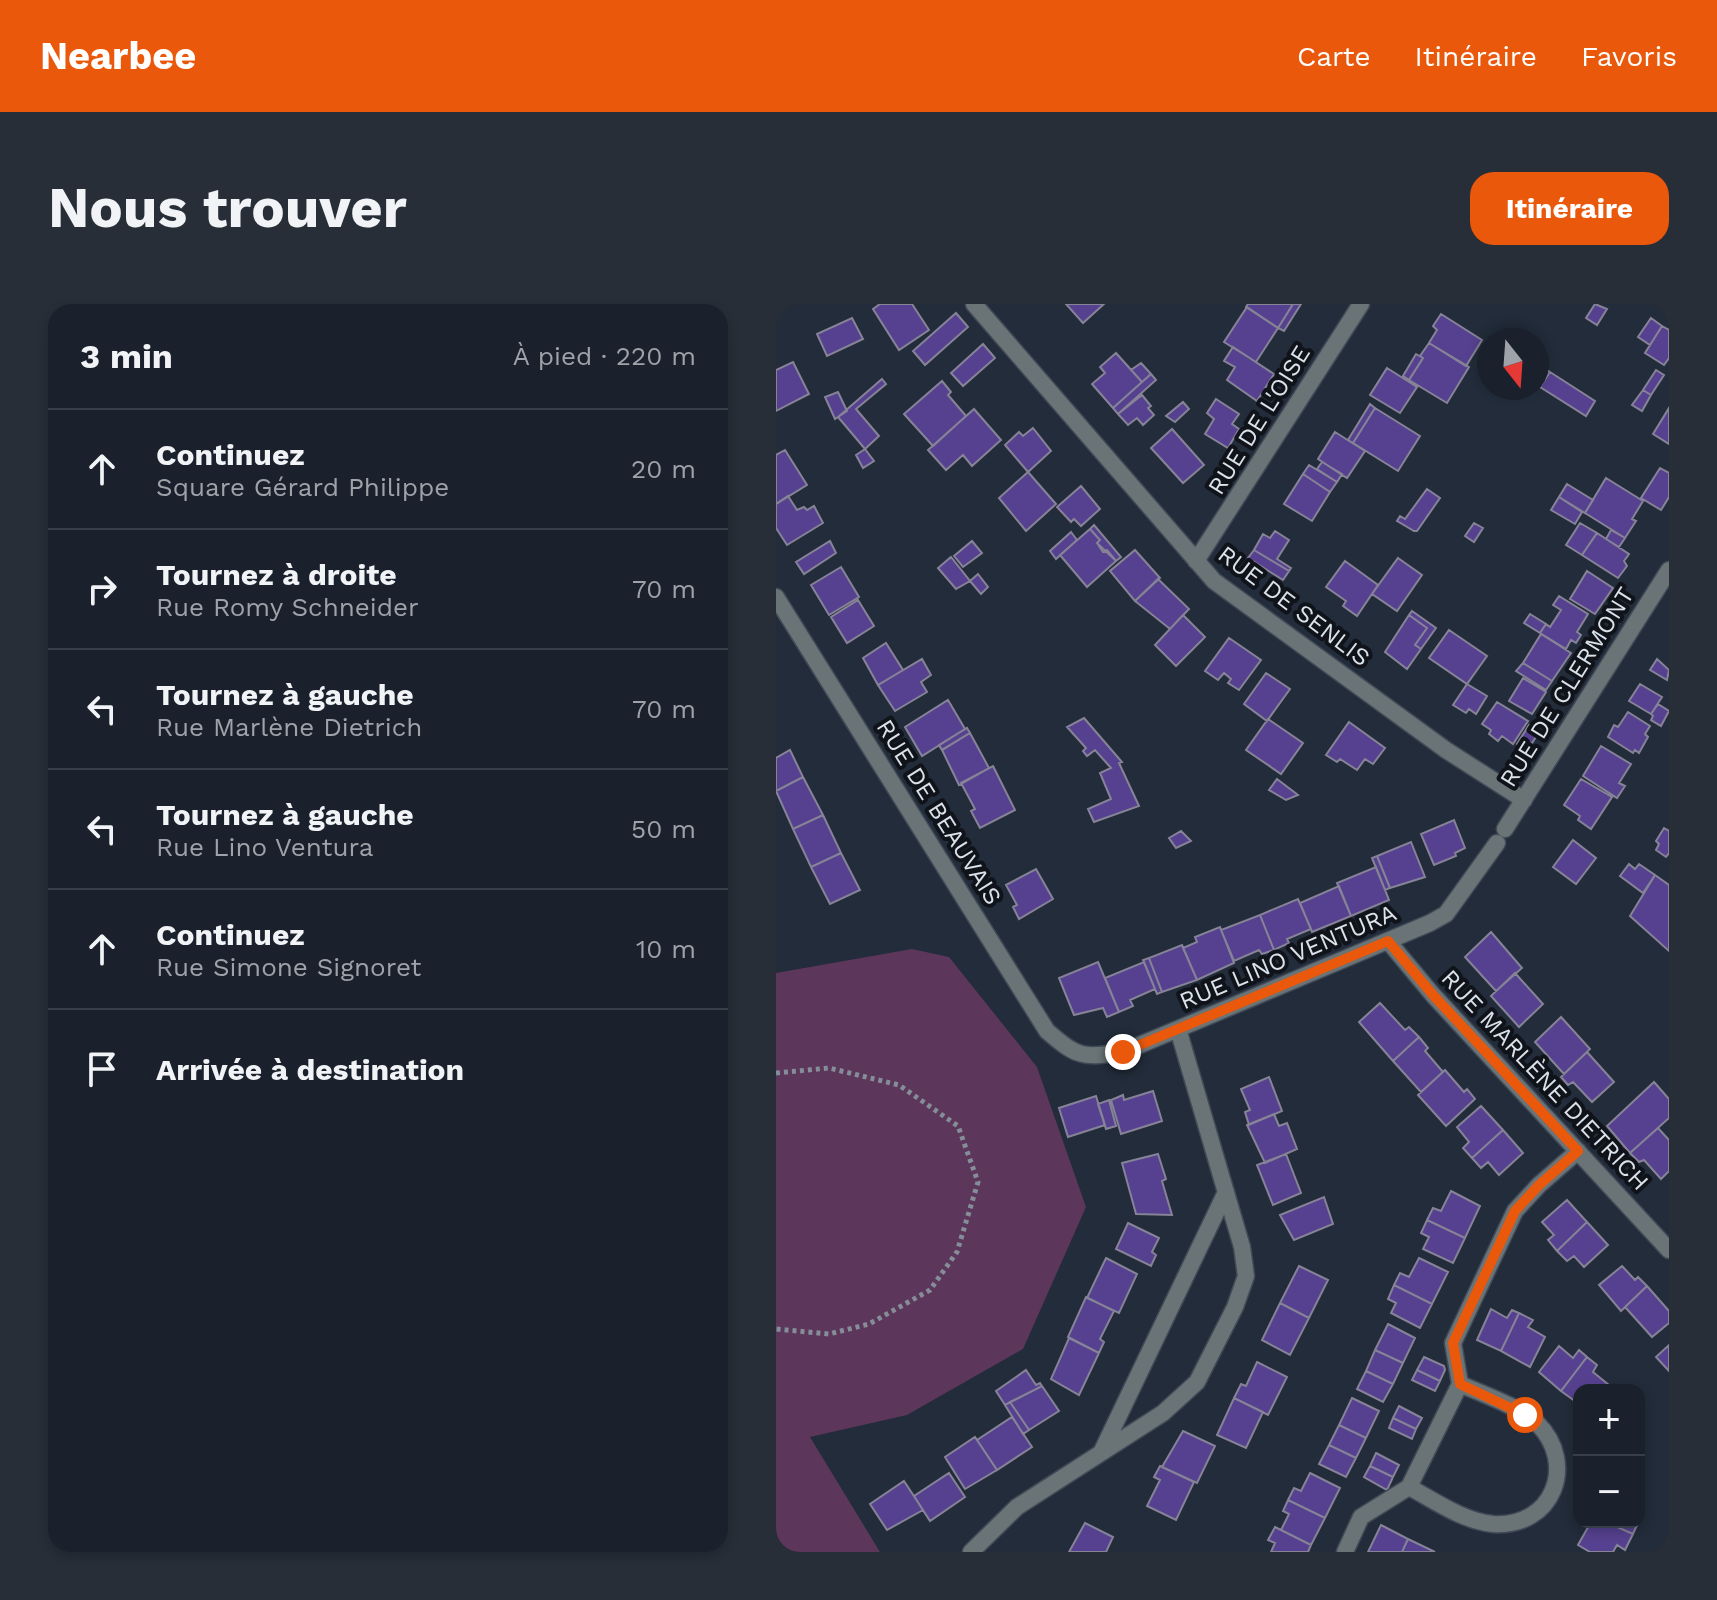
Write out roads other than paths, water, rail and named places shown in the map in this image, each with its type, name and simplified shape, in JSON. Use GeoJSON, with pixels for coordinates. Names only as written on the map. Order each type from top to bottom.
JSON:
{"type":"FeatureCollection","features":[{"type":"Feature","properties":{"kind":"street","name":"RUE DE SENLIS"},"geometry":{"type":"LineString","coordinates":[[974,304],[1214,581],[1446,750],[1524,800]]}},
{"type":"Feature","properties":{"kind":"street","name":"RUE DE L'OISE"},"geometry":{"type":"LineString","coordinates":[[1196,561],[1361,304]]}},
{"type":"Feature","properties":{"kind":"street","name":"RUE DE CLERMONT"},"geometry":{"type":"LineString","coordinates":[[1501,836],[1669,570]]}},
{"type":"Feature","properties":{"kind":"street","name":"RUE DE BEAUVAIS"},"geometry":{"type":"LineString","coordinates":[[776,597],[1047,1031],[1066,1048],[1091,1057],[1123,1052],[1178,1029]]}},
{"type":"Feature","properties":{"kind":"street","name":"RUE LINO VENTURA"},"geometry":{"type":"LineString","coordinates":[[978,1549],[1017,1507],[1163,1413],[1197,1382],[1235,1307],[1246,1276],[1242,1247],[1178,1029],[1446,914],[1501,836]]}},
{"type":"Feature","properties":{"kind":"street","name":"RUE MARLÈNE DIETRICH"},"geometry":{"type":"LineString","coordinates":[[1388,941],[1433,995],[1669,1250]]}},
{"type":"Feature","properties":{"kind":"street"},"geometry":{"type":"LineString","coordinates":[[1345,1552],[1361,1517],[1409,1487],[1460,1384],[1453,1343],[1515,1211],[1578,1151]]}},
{"type":"Feature","properties":{"kind":"street"},"geometry":{"type":"LineString","coordinates":[[1101,1453],[1226,1192]]}},
{"type":"Feature","properties":{"kind":"street"},"geometry":{"type":"LineString","coordinates":[[1409,1487],[1476,1521],[1496,1524],[1539,1512],[1552,1495],[1559,1477],[1556,1461],[1549,1440],[1536,1423],[1460,1384]]}}]}
